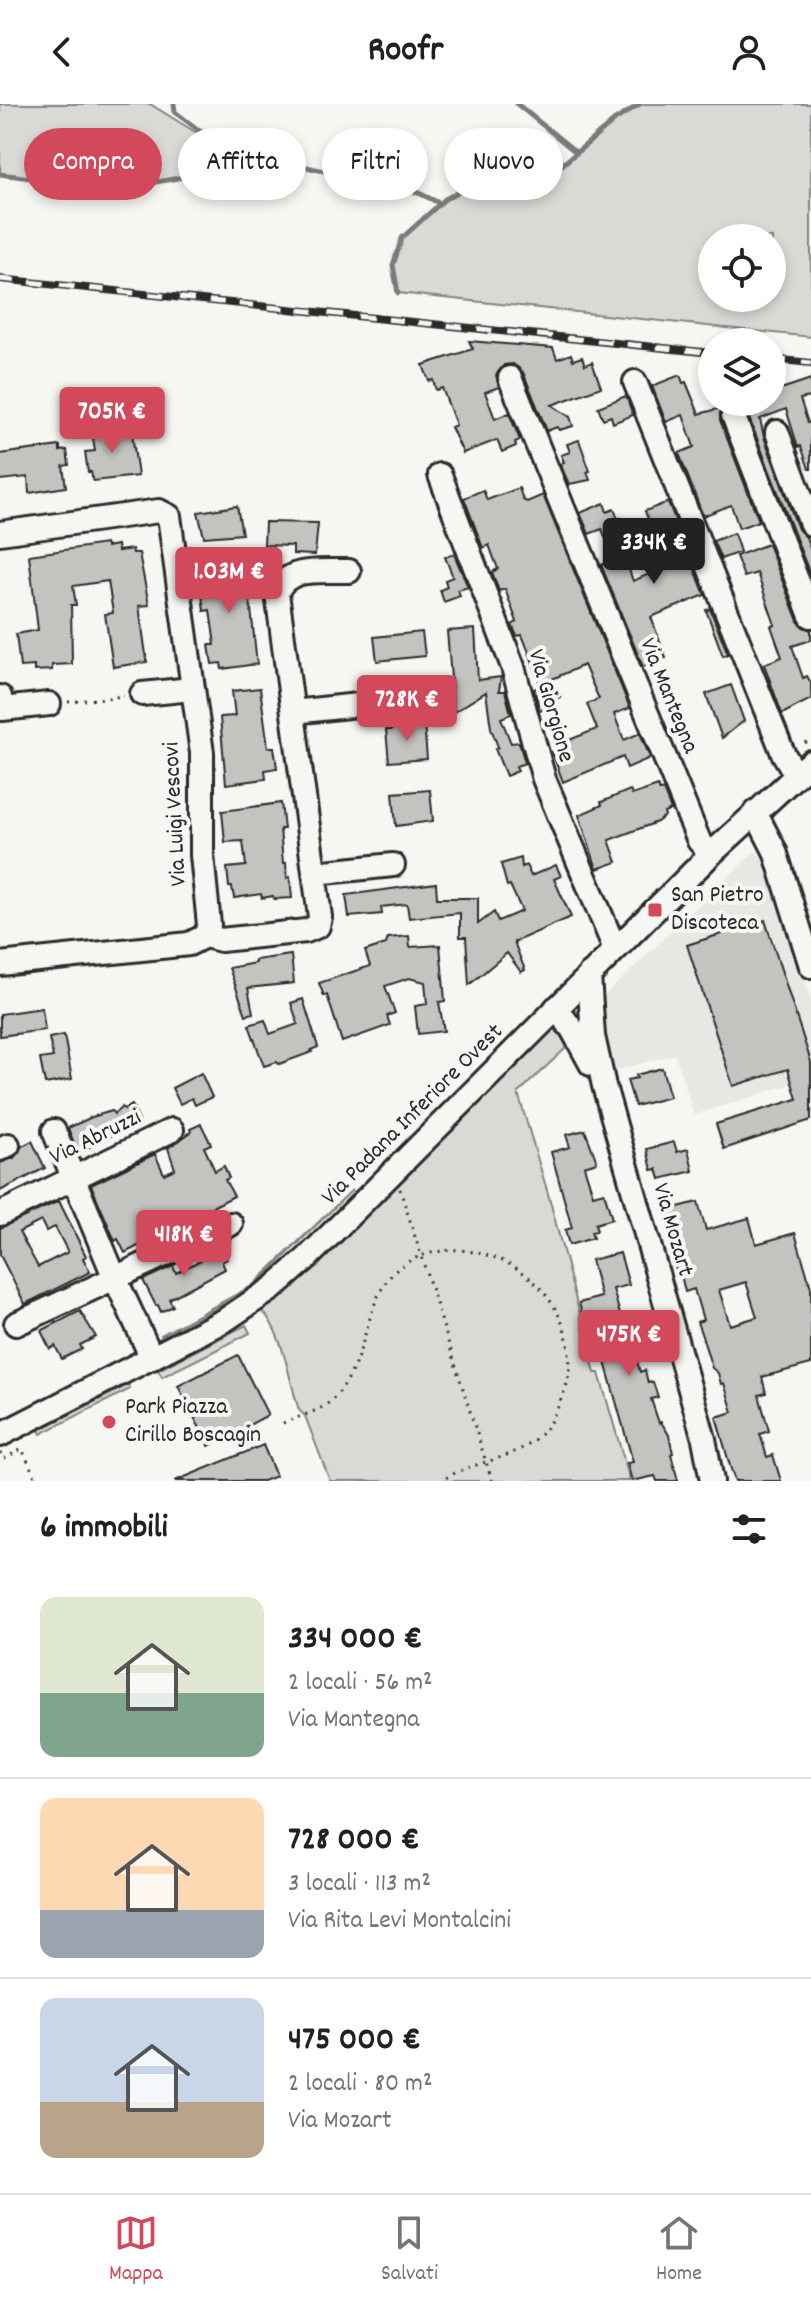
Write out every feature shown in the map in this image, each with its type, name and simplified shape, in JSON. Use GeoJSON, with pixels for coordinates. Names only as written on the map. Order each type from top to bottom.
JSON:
{"type":"FeatureCollection","features":[{"type":"Feature","properties":{"kind":"street","name":"Via Mantegna"},"geometry":{"type":"LineString","coordinates":[[510,378],[699,841],[711,854]]}},
{"type":"Feature","properties":{"kind":"street"},"geometry":{"type":"LineString","coordinates":[[635,382],[798,765]]}},
{"type":"Feature","properties":{"kind":"street"},"geometry":{"type":"LineString","coordinates":[[733,416],[811,616]]}},
{"type":"Feature","properties":{"kind":"street"},"geometry":{"type":"LineString","coordinates":[[777,432],[811,524]]}},
{"type":"Feature","properties":{"kind":"street","name":"Via Giorgione"},"geometry":{"type":"LineString","coordinates":[[440,475],[513,667],[544,779],[615,949]]}},
{"type":"Feature","properties":{"kind":"street","name":"Via Luigi Vescovi"},"geometry":{"type":"LineString","coordinates":[[0,533],[159,511],[169,516],[202,753],[202,855],[209,925],[205,936]]}},
{"type":"Feature","properties":{"kind":"street"},"geometry":{"type":"LineString","coordinates":[[0,964],[189,944],[205,936],[221,940],[311,930],[318,926],[320,917],[315,873],[277,593],[287,577],[296,574],[349,571]]}},
{"type":"Feature","properties":{"kind":"street"},"geometry":{"type":"LineString","coordinates":[[142,694],[192,689]]}},
{"type":"Feature","properties":{"kind":"street"},"geometry":{"type":"LineString","coordinates":[[0,697],[2,709],[49,704]]}},
{"type":"Feature","properties":{"kind":"street"},"geometry":{"type":"LineString","coordinates":[[293,712],[377,703]]}},
{"type":"Feature","properties":{"kind":"street","name":"Via Padana Inferiore Ovest"},"geometry":{"type":"LineString","coordinates":[[0,1435],[225,1320],[273,1288],[755,812],[798,765]]}},
{"type":"Feature","properties":{"kind":"street"},"geometry":{"type":"LineString","coordinates":[[755,812],[775,851],[811,966]]}},
{"type":"Feature","properties":{"kind":"street"},"geometry":{"type":"LineString","coordinates":[[315,873],[393,865]]}},
{"type":"Feature","properties":{"kind":"street","name":"Via Mozart"},"geometry":{"type":"LineString","coordinates":[[589,975],[593,1036],[604,1086],[692,1393],[712,1481]]}},
{"type":"Feature","properties":{"kind":"street","name":"Via Mozart"},"geometry":{"type":"LineString","coordinates":[[556,1008],[572,1029],[604,1086]]}},
{"type":"Feature","properties":{"kind":"street","name":"Via Abruzzi"},"geometry":{"type":"LineString","coordinates":[[0,1214],[172,1130]]}},
{"type":"Feature","properties":{"kind":"street"},"geometry":{"type":"LineString","coordinates":[[54,1131],[152,1358]]}},
{"type":"Feature","properties":{"kind":"street"},"geometry":{"type":"LineString","coordinates":[[16,1324],[231,1224]]}},
{"type":"Feature","properties":{"kind":"path"},"geometry":{"type":"LineString","coordinates":[[49,704],[142,694]]}},
{"type":"Feature","properties":{"kind":"path"},"geometry":{"type":"LineString","coordinates":[[798,765],[811,738]]}},
{"type":"Feature","properties":{"kind":"path"},"geometry":{"type":"LineString","coordinates":[[394,1170],[492,1481]]}},
{"type":"Feature","properties":{"kind":"path"},"geometry":{"type":"LineString","coordinates":[[283,1423],[331,1402],[351,1375],[369,1317],[395,1269],[422,1256],[453,1249],[504,1259],[532,1278],[554,1305],[567,1339],[569,1376],[558,1409],[542,1434],[522,1450],[441,1481]]}},
{"type":"Feature","properties":{"kind":"path"},"geometry":{"type":"LineString","coordinates":[[0,1453],[3,1459],[22,1449],[37,1481]]}},
{"type":"Feature","properties":{"kind":"shaded area"},"geometry":{"type":"Polygon","coordinates":[[[0,104],[150,104],[189,128],[178,128],[178,178],[162,181],[162,128],[24,128],[24,177],[0,174],[0,104]]]}},
{"type":"Feature","properties":{"kind":"shaded area"},"geometry":{"type":"Polygon","coordinates":[[[640,104],[811,104],[811,337],[786,334],[786,328],[727,328],[398,293],[393,265],[402,238],[439,203],[445,200],[563,200],[563,164],[615,120],[640,104]]]}},
{"type":"Feature","properties":{"kind":"shaded area"},"geometry":{"type":"Polygon","coordinates":[[[755,851],[767,862],[811,1000],[811,1078],[694,1115],[675,1054],[611,1072],[601,1037],[605,1002],[601,999],[755,851]]]}},
{"type":"Feature","properties":{"kind":"shaded area"},"geometry":{"type":"Polygon","coordinates":[[[551,1026],[567,1047],[518,1093],[595,1373],[599,1373],[630,1481],[330,1481],[305,1416],[299,1410],[280,1344],[261,1309],[262,1305],[551,1026]]]}},
{"type":"Feature","properties":{"kind":"shaded area"},"geometry":{"type":"Polygon","coordinates":[[[353,1189],[253,1288],[162,1337],[252,1286],[353,1189]]]}},
{"type":"Feature","properties":{"kind":"shaded area"},"geometry":{"type":"Polygon","coordinates":[[[246,1325],[250,1333],[162,1377],[158,1370],[246,1325]]]}},
{"type":"Feature","properties":{"kind":"shaded area"},"geometry":{"type":"Polygon","coordinates":[[[128,1385],[130,1389],[41,1434],[39,1430],[128,1385]]]}},
{"type":"Feature","properties":{"kind":"building"},"geometry":{"type":"Polygon","coordinates":[[[469,341],[553,348],[557,359],[571,354],[573,360],[582,357],[585,365],[592,362],[601,387],[552,405],[570,417],[573,426],[547,431],[523,372],[513,364],[504,365],[496,375],[499,387],[485,392],[495,419],[509,413],[520,440],[515,442],[516,446],[502,452],[497,440],[463,453],[451,427],[456,425],[442,388],[436,390],[423,365],[473,349],[469,341]]]}},
{"type":"Feature","properties":{"kind":"building"},"geometry":{"type":"Polygon","coordinates":[[[680,375],[683,383],[686,382],[698,416],[720,416],[759,521],[739,528],[731,505],[703,516],[679,453],[694,447],[683,415],[666,422],[652,386],[680,375]]]}},
{"type":"Feature","properties":{"kind":"building"},"geometry":{"type":"Polygon","coordinates":[[[811,379],[811,397],[800,399],[808,423],[811,422],[811,469],[801,446],[798,447],[786,409],[786,387],[811,379]]]}},
{"type":"Feature","properties":{"kind":"building"},"geometry":{"type":"Polygon","coordinates":[[[626,396],[633,415],[613,423],[611,416],[603,419],[598,407],[626,396]]]}},
{"type":"Feature","properties":{"kind":"building"},"geometry":{"type":"Polygon","coordinates":[[[748,416],[768,416],[760,419],[764,437],[798,529],[806,537],[811,551],[811,577],[748,416]]]}},
{"type":"Feature","properties":{"kind":"building"},"geometry":{"type":"Polygon","coordinates":[[[131,426],[138,476],[93,481],[91,472],[88,472],[85,452],[95,451],[92,431],[131,426]]]}},
{"type":"Feature","properties":{"kind":"building"},"geometry":{"type":"Polygon","coordinates":[[[579,440],[590,480],[569,484],[560,464],[564,462],[561,455],[570,452],[567,444],[579,440]]]}},
{"type":"Feature","properties":{"kind":"building"},"geometry":{"type":"Polygon","coordinates":[[[60,446],[60,451],[67,450],[69,465],[63,466],[66,487],[29,493],[28,477],[0,480],[0,454],[60,446]]]}},
{"type":"Feature","properties":{"kind":"building"},"geometry":{"type":"Polygon","coordinates":[[[519,488],[523,500],[527,502],[543,495],[630,708],[614,714],[624,740],[640,733],[650,758],[627,768],[623,757],[563,782],[552,752],[561,747],[559,744],[597,729],[587,704],[599,699],[584,665],[552,679],[560,697],[553,700],[555,705],[540,711],[534,689],[541,686],[532,660],[522,635],[517,636],[512,625],[517,622],[505,589],[499,591],[492,572],[498,569],[489,545],[483,548],[464,498],[483,490],[487,500],[519,488]]]}},
{"type":"Feature","properties":{"kind":"building"},"geometry":{"type":"Polygon","coordinates":[[[668,502],[705,595],[651,617],[666,658],[643,667],[601,565],[624,556],[633,581],[666,567],[645,511],[668,502]]]}},
{"type":"Feature","properties":{"kind":"building"},"geometry":{"type":"Polygon","coordinates":[[[604,503],[607,512],[614,509],[618,519],[621,518],[627,535],[607,542],[602,529],[589,534],[580,513],[604,503]]]}},
{"type":"Feature","properties":{"kind":"building"},"geometry":{"type":"Polygon","coordinates":[[[237,506],[242,534],[204,537],[198,512],[237,506]]]}},
{"type":"Feature","properties":{"kind":"building"},"geometry":{"type":"Polygon","coordinates":[[[265,522],[318,523],[315,555],[293,554],[293,546],[264,545],[265,522]]]}},
{"type":"Feature","properties":{"kind":"building"},"geometry":{"type":"Polygon","coordinates":[[[734,533],[740,552],[721,559],[713,541],[734,533]]]}},
{"type":"Feature","properties":{"kind":"building"},"geometry":{"type":"Polygon","coordinates":[[[105,544],[106,547],[117,545],[118,551],[132,549],[133,553],[139,553],[149,605],[139,606],[147,662],[113,667],[105,614],[113,613],[108,581],[73,586],[76,605],[71,605],[72,664],[52,665],[52,670],[34,671],[34,666],[20,667],[16,634],[38,630],[29,555],[105,544]]]}},
{"type":"Feature","properties":{"kind":"building"},"geometry":{"type":"Polygon","coordinates":[[[768,544],[798,621],[811,630],[811,640],[792,646],[803,678],[807,676],[811,683],[811,699],[782,714],[764,664],[782,657],[771,626],[775,625],[757,573],[744,577],[736,556],[768,544]]]}},
{"type":"Feature","properties":{"kind":"building"},"geometry":{"type":"Polygon","coordinates":[[[454,554],[468,587],[458,590],[460,596],[444,602],[440,590],[447,587],[445,580],[453,577],[445,557],[454,554]]]}},
{"type":"Feature","properties":{"kind":"building"},"geometry":{"type":"Polygon","coordinates":[[[246,563],[257,664],[222,669],[221,663],[212,664],[209,645],[215,645],[210,610],[204,611],[199,569],[246,563]]]}},
{"type":"Feature","properties":{"kind":"building"},"geometry":{"type":"Polygon","coordinates":[[[710,609],[728,654],[723,656],[706,610],[710,609]]]}},
{"type":"Feature","properties":{"kind":"building"},"geometry":{"type":"Polygon","coordinates":[[[475,629],[478,680],[501,677],[499,691],[505,691],[511,714],[501,718],[511,743],[519,742],[525,763],[516,766],[518,771],[506,776],[495,749],[498,747],[491,728],[486,692],[454,712],[447,631],[475,629]]]}},
{"type":"Feature","properties":{"kind":"building"},"geometry":{"type":"Polygon","coordinates":[[[422,632],[425,656],[377,661],[374,637],[422,632]]]}},
{"type":"Feature","properties":{"kind":"building"},"geometry":{"type":"Polygon","coordinates":[[[731,685],[744,721],[722,738],[706,694],[731,685]]]}},
{"type":"Feature","properties":{"kind":"building"},"geometry":{"type":"Polygon","coordinates":[[[260,688],[268,747],[274,747],[277,768],[265,770],[266,779],[226,784],[220,717],[235,716],[232,691],[260,688]]]}},
{"type":"Feature","properties":{"kind":"building"},"geometry":{"type":"Polygon","coordinates":[[[424,723],[427,759],[389,762],[386,730],[424,723]]]}},
{"type":"Feature","properties":{"kind":"building"},"geometry":{"type":"Polygon","coordinates":[[[658,786],[660,791],[663,790],[671,810],[657,822],[609,840],[617,862],[597,869],[579,815],[630,790],[632,795],[658,786]]]}},
{"type":"Feature","properties":{"kind":"building"},"geometry":{"type":"Polygon","coordinates":[[[430,790],[433,821],[396,826],[393,793],[430,790]]]}},
{"type":"Feature","properties":{"kind":"building"},"geometry":{"type":"Polygon","coordinates":[[[281,803],[283,863],[286,863],[287,878],[290,877],[292,898],[262,898],[261,894],[234,898],[227,868],[246,866],[243,841],[225,842],[222,811],[281,803]]]}},
{"type":"Feature","properties":{"kind":"building"},"geometry":{"type":"Polygon","coordinates":[[[521,858],[522,867],[526,865],[531,876],[556,865],[561,876],[554,879],[571,917],[514,942],[525,970],[521,972],[507,953],[469,985],[466,937],[460,937],[460,913],[409,918],[407,904],[381,907],[382,914],[349,917],[346,895],[436,883],[437,898],[478,898],[478,924],[494,912],[498,921],[522,911],[510,885],[507,886],[501,864],[521,858]]]}},
{"type":"Feature","properties":{"kind":"building"},"geometry":{"type":"Polygon","coordinates":[[[765,920],[811,1062],[811,1120],[724,1149],[716,1124],[797,1099],[788,1069],[733,1086],[687,945],[765,920]]]}},
{"type":"Feature","properties":{"kind":"building"},"geometry":{"type":"Polygon","coordinates":[[[409,936],[410,947],[440,945],[445,1001],[439,1002],[444,1031],[418,1034],[415,1006],[427,1004],[425,982],[409,978],[385,986],[395,1013],[387,1016],[390,1025],[342,1042],[327,995],[324,996],[319,983],[370,966],[365,951],[386,944],[388,938],[409,936]]]}},
{"type":"Feature","properties":{"kind":"building"},"geometry":{"type":"Polygon","coordinates":[[[291,955],[294,983],[248,988],[253,1013],[246,1015],[229,968],[255,963],[255,960],[291,955]]]}},
{"type":"Feature","properties":{"kind":"building"},"geometry":{"type":"Polygon","coordinates":[[[303,999],[318,1047],[279,1064],[264,1066],[249,1025],[265,1020],[270,1034],[298,1024],[291,1003],[303,999]]]}},
{"type":"Feature","properties":{"kind":"building"},"geometry":{"type":"Polygon","coordinates":[[[42,1008],[45,1030],[0,1036],[0,1014],[42,1008]]]}},
{"type":"Feature","properties":{"kind":"building"},"geometry":{"type":"Polygon","coordinates":[[[64,1035],[72,1079],[45,1084],[40,1059],[53,1057],[49,1038],[64,1035]]]}},
{"type":"Feature","properties":{"kind":"building"},"geometry":{"type":"Polygon","coordinates":[[[662,1068],[670,1097],[635,1106],[627,1080],[662,1068]]]}},
{"type":"Feature","properties":{"kind":"building"},"geometry":{"type":"Polygon","coordinates":[[[201,1073],[212,1097],[195,1105],[192,1098],[180,1104],[172,1088],[201,1073]]]}},
{"type":"Feature","properties":{"kind":"building"},"geometry":{"type":"Polygon","coordinates":[[[132,1105],[139,1121],[78,1153],[68,1128],[132,1105]]]}},
{"type":"Feature","properties":{"kind":"building"},"geometry":{"type":"Polygon","coordinates":[[[201,1124],[211,1144],[204,1147],[215,1171],[224,1166],[229,1178],[225,1180],[234,1196],[169,1229],[164,1219],[138,1232],[144,1243],[125,1253],[118,1239],[115,1241],[91,1185],[155,1154],[164,1174],[175,1169],[168,1148],[191,1132],[190,1129],[201,1124]]]}},
{"type":"Feature","properties":{"kind":"building"},"geometry":{"type":"Polygon","coordinates":[[[585,1130],[597,1162],[584,1166],[593,1195],[604,1192],[612,1219],[595,1224],[597,1231],[591,1232],[593,1238],[569,1245],[565,1230],[572,1228],[551,1152],[570,1147],[566,1135],[585,1130]]]}},
{"type":"Feature","properties":{"kind":"building"},"geometry":{"type":"Polygon","coordinates":[[[32,1141],[45,1168],[0,1191],[0,1163],[14,1158],[22,1146],[32,1141]]]}},
{"type":"Feature","properties":{"kind":"building"},"geometry":{"type":"Polygon","coordinates":[[[674,1142],[677,1152],[688,1149],[693,1171],[660,1179],[657,1169],[652,1170],[647,1149],[674,1142]]]}},
{"type":"Feature","properties":{"kind":"building"},"geometry":{"type":"Polygon","coordinates":[[[59,1201],[86,1256],[83,1258],[90,1272],[25,1304],[0,1255],[0,1228],[59,1201]],[[41,1221],[19,1232],[38,1267],[68,1252],[55,1227],[46,1231],[41,1221]]]}},
{"type":"Feature","properties":{"kind":"building"},"geometry":{"type":"Polygon","coordinates":[[[698,1202],[706,1230],[749,1218],[756,1244],[795,1233],[811,1288],[811,1364],[762,1377],[766,1393],[759,1395],[769,1431],[760,1434],[767,1457],[773,1455],[781,1481],[735,1481],[716,1417],[733,1412],[724,1383],[721,1384],[718,1373],[712,1368],[697,1322],[703,1320],[694,1289],[685,1292],[681,1275],[678,1276],[673,1259],[678,1258],[666,1210],[698,1202]],[[746,1282],[719,1290],[730,1325],[757,1317],[746,1282]]]}},
{"type":"Feature","properties":{"kind":"building"},"geometry":{"type":"Polygon","coordinates":[[[220,1245],[227,1259],[222,1262],[225,1269],[169,1299],[173,1306],[161,1312],[143,1280],[173,1266],[176,1273],[201,1260],[198,1255],[220,1245]]]}},
{"type":"Feature","properties":{"kind":"building"},"geometry":{"type":"Polygon","coordinates":[[[620,1253],[629,1285],[613,1289],[640,1372],[645,1370],[648,1383],[653,1382],[658,1397],[651,1399],[659,1423],[669,1435],[678,1481],[657,1481],[655,1476],[632,1481],[627,1463],[633,1462],[593,1319],[584,1321],[579,1303],[601,1297],[591,1260],[620,1253]]]}},
{"type":"Feature","properties":{"kind":"building"},"geometry":{"type":"Polygon","coordinates":[[[80,1311],[96,1337],[80,1345],[82,1349],[62,1359],[55,1346],[50,1349],[41,1331],[80,1311]]]}},
{"type":"Feature","properties":{"kind":"building"},"geometry":{"type":"Polygon","coordinates":[[[238,1355],[268,1415],[209,1446],[178,1386],[238,1355]]]}},
{"type":"Feature","properties":{"kind":"building"},"geometry":{"type":"Polygon","coordinates":[[[263,1445],[276,1476],[263,1481],[175,1481],[263,1445]]]}},
{"type":"Feature","properties":{"kind":"waterway"},"geometry":{"type":"LineString","coordinates":[[174,104],[175,112],[226,151],[230,172],[298,165],[419,193],[439,203]]}},
{"type":"Feature","properties":{"kind":"waterway"},"geometry":{"type":"LineString","coordinates":[[517,104],[577,153]]}},
{"type":"Feature","properties":{"kind":"waterway"},"geometry":{"type":"LineString","coordinates":[[398,293],[393,265],[402,238],[445,199],[474,184],[556,170],[615,120],[640,104]]}},
{"type":"Feature","properties":{"kind":"waterway"},"geometry":{"type":"LineString","coordinates":[[0,174],[116,185],[178,178]]}},
{"type":"Feature","properties":{"kind":"railway"},"geometry":{"type":"LineString","coordinates":[[0,279],[698,352]]}},
{"type":"Feature","properties":{"kind":"railway"},"geometry":{"type":"LineString","coordinates":[[786,360],[811,363]]}},
{"type":"Feature","properties":{"kind":"place","name":"San Pietro Discoteca"},"geometry":{"type":"Point","coordinates":[655,910]}},
{"type":"Feature","properties":{"kind":"place","name":"Park Piazza Cirillo Boscagin"},"geometry":{"type":"Point","coordinates":[109,1422]}}]}
